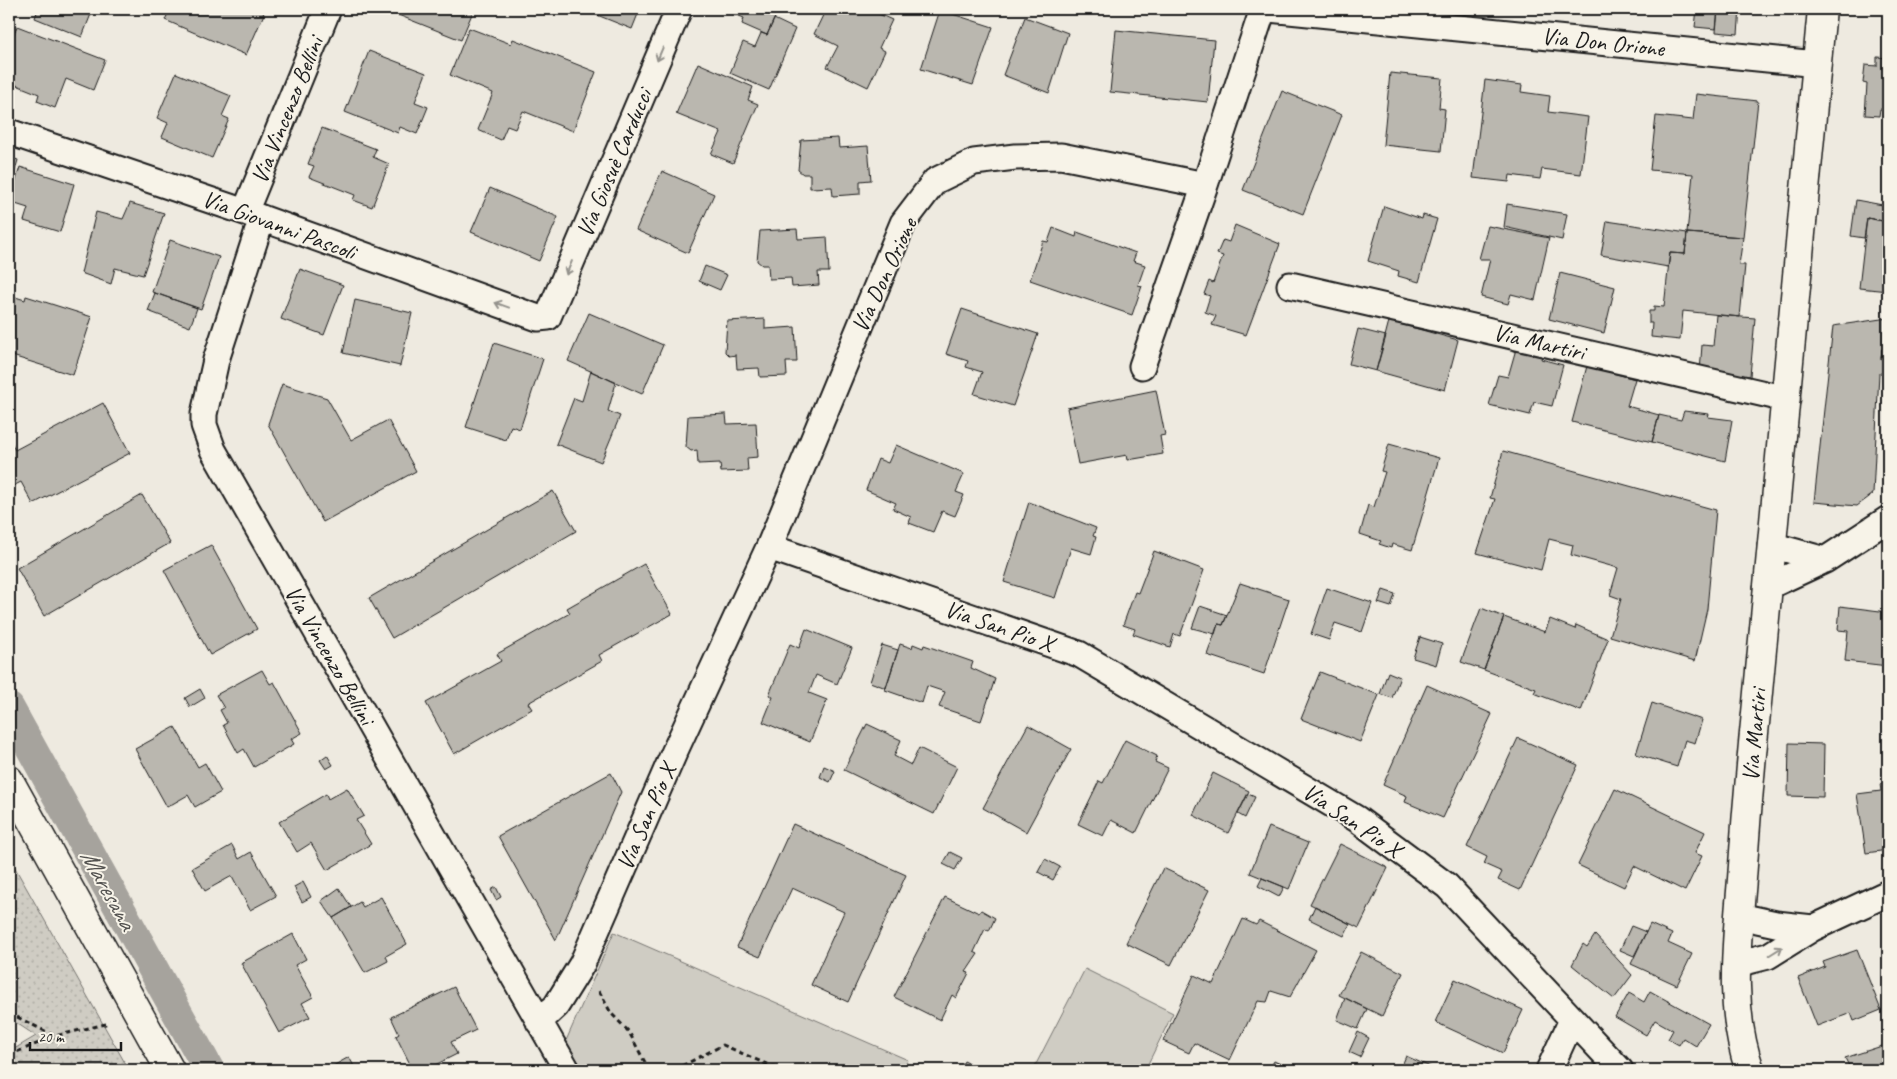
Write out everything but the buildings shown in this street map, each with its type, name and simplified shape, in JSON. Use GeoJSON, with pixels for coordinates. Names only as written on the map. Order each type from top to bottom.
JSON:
{"type":"FeatureCollection","features":[{"type":"Feature","properties":{"kind":"street","name":"Via Vincenzo Bellini"},"geometry":{"type":"LineString","coordinates":[[328,9],[254,215],[216,360],[204,414],[204,425],[213,450],[566,1070]]}},
{"type":"Feature","properties":{"kind":"street","name":"Via Giosuè Carducci"},"geometry":{"type":"LineString","coordinates":[[548,317],[679,9]]}},
{"type":"Feature","properties":{"kind":"street"},"geometry":{"type":"LineString","coordinates":[[1142,366],[1205,185],[1263,9]]}},
{"type":"Feature","properties":{"kind":"street","name":"Via Don Orione"},"geometry":{"type":"LineString","coordinates":[[1269,9],[1817,64]]}},
{"type":"Feature","properties":{"kind":"street","name":"Via Martiri"},"geometry":{"type":"LineString","coordinates":[[1750,1070],[1738,1024],[1736,964],[1739,916],[1767,587],[1787,399],[1822,9]]}},
{"type":"Feature","properties":{"kind":"street","name":"Via Giovanni Pascoli"},"geometry":{"type":"LineString","coordinates":[[9,132],[254,215],[538,318],[548,317]]}},
{"type":"Feature","properties":{"kind":"street","name":"Via Don Orione"},"geometry":{"type":"LineString","coordinates":[[769,547],[902,223],[936,182],[974,162],[1015,157],[1061,156],[1205,185]]}},
{"type":"Feature","properties":{"kind":"street","name":"Via Martiri"},"geometry":{"type":"LineString","coordinates":[[1290,285],[1787,399]]}},
{"type":"Feature","properties":{"kind":"street"},"geometry":{"type":"LineString","coordinates":[[1767,587],[1825,560],[1888,519]]}},
{"type":"Feature","properties":{"kind":"street"},"geometry":{"type":"LineString","coordinates":[[1771,545],[1825,560]]}},
{"type":"Feature","properties":{"kind":"street","name":"Via San Pio X"},"geometry":{"type":"LineString","coordinates":[[539,1022],[556,1006],[582,964],[674,752],[769,547],[1080,654],[1358,819],[1447,886],[1620,1070]]}},
{"type":"Feature","properties":{"kind":"street"},"geometry":{"type":"LineString","coordinates":[[9,780],[170,1070]]}},
{"type":"Feature","properties":{"kind":"street"},"geometry":{"type":"LineString","coordinates":[[1736,964],[1768,956],[1813,928],[1888,893]]}},
{"type":"Feature","properties":{"kind":"street"},"geometry":{"type":"LineString","coordinates":[[1739,916],[1776,924],[1813,928]]}},
{"type":"Feature","properties":{"kind":"street"},"geometry":{"type":"LineString","coordinates":[[1549,1070],[1572,1020]]}},
{"type":"Feature","properties":{"kind":"path"},"geometry":{"type":"LineString","coordinates":[[582,964],[611,1013],[629,1032],[649,1070]]}},
{"type":"Feature","properties":{"kind":"path"},"geometry":{"type":"LineString","coordinates":[[9,1013],[55,1036]]}},
{"type":"Feature","properties":{"kind":"path"},"geometry":{"type":"LineString","coordinates":[[9,1055],[55,1036],[140,1016]]}},
{"type":"Feature","properties":{"kind":"path"},"geometry":{"type":"LineString","coordinates":[[674,1070],[723,1045],[780,1070]]}},
{"type":"Feature","properties":{"kind":"shaded area"},"geometry":{"type":"Polygon","coordinates":[[[9,857],[129,1070],[9,1070],[9,1052],[36,1036],[9,1018],[9,857]]]}},
{"type":"Feature","properties":{"kind":"shaded area"},"geometry":{"type":"Polygon","coordinates":[[[614,932],[908,1060],[903,1070],[584,1070],[565,1043],[614,932]]]}},
{"type":"Feature","properties":{"kind":"shaded area"},"geometry":{"type":"Polygon","coordinates":[[[1085,969],[1173,1013],[1145,1070],[1033,1070],[1085,969]]]}},
{"type":"Feature","properties":{"kind":"waterway","name":"Maresana"},"geometry":{"type":"LineString","coordinates":[[9,708],[209,1070]]}}]}
